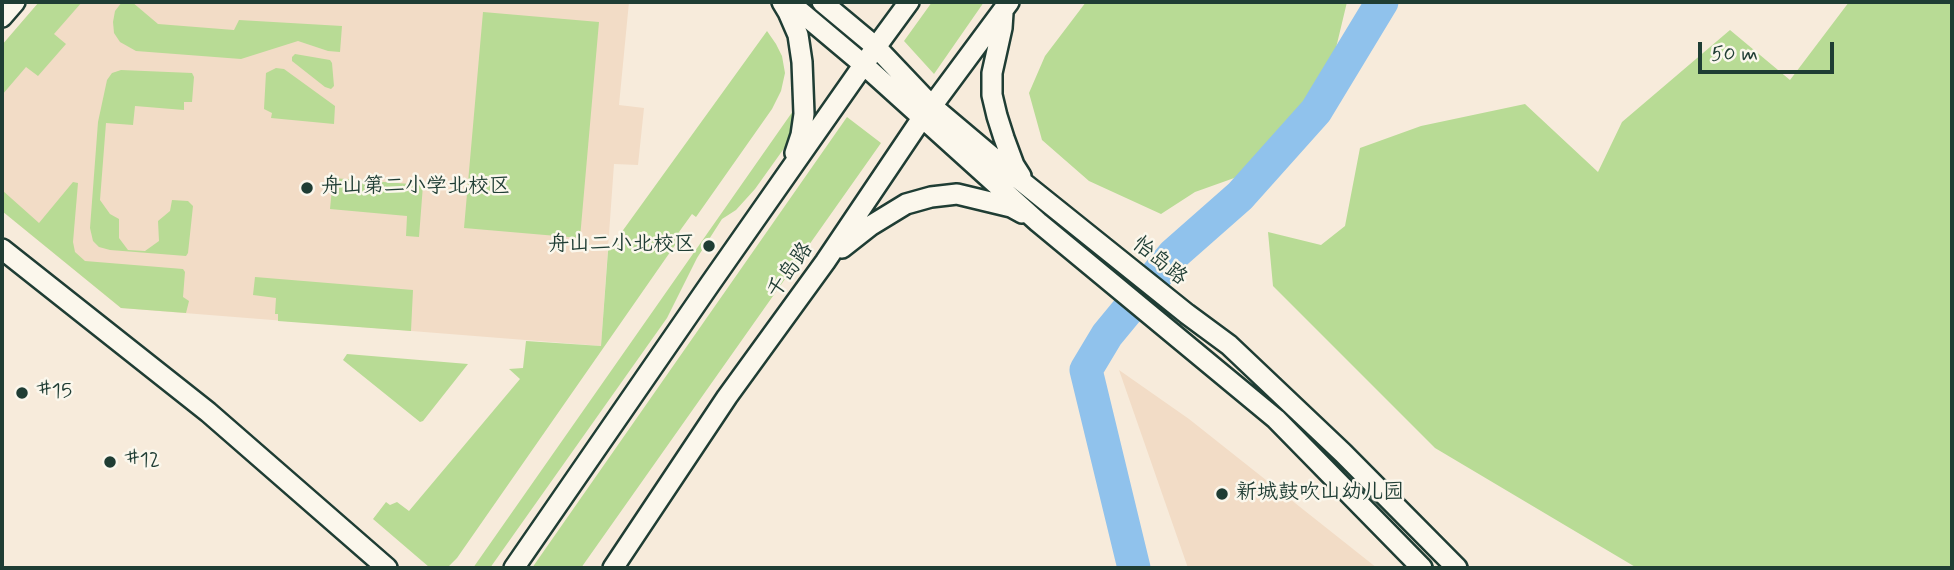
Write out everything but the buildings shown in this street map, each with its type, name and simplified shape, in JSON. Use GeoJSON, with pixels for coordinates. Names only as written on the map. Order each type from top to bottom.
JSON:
{"type":"FeatureCollection","features":[{"type":"Feature","properties":{"kind":"street"},"geometry":{"type":"LineString","coordinates":[[2,17],[15,2]]}},
{"type":"Feature","properties":{"kind":"street"},"geometry":{"type":"LineString","coordinates":[[782,2],[798,35],[802,62],[804,114],[791,169]]}},
{"type":"Feature","properties":{"kind":"street"},"geometry":{"type":"LineString","coordinates":[[789,2],[864,65],[927,112],[1038,222],[1276,419],[1422,568]]}},
{"type":"Feature","properties":{"kind":"street","name":"怡岛路"},"geometry":{"type":"LineString","coordinates":[[822,2],[876,47],[927,112],[1027,186],[1229,345],[1343,453],[1457,568]]}},
{"type":"Feature","properties":{"kind":"street"},"geometry":{"type":"LineString","coordinates":[[514,568],[909,2]]}},
{"type":"Feature","properties":{"kind":"street"},"geometry":{"type":"LineString","coordinates":[[1006,6],[992,73],[992,95],[1014,165],[1027,186]]}},
{"type":"Feature","properties":{"kind":"street","name":"千岛路"},"geometry":{"type":"LineString","coordinates":[[612,568],[727,397],[825,262],[927,112],[1006,6]]}},
{"type":"Feature","properties":{"kind":"street"},"geometry":{"type":"LineString","coordinates":[[825,262],[870,226],[906,204],[931,197],[957,194],[980,199],[1011,207],[1038,222]]}},
{"type":"Feature","properties":{"kind":"street"},"geometry":{"type":"LineString","coordinates":[[2,249],[208,412],[387,568]]}},
{"type":"Feature","properties":{"kind":"shaded area","name":"舟山第二小学北校区"},"geometry":{"type":"Polygon","coordinates":[[[39,2],[629,2],[619,105],[644,108],[638,165],[614,164],[601,346],[121,308],[2,211],[2,45],[39,2]]]}},
{"type":"Feature","properties":{"kind":"shaded area","name":"新城鼓吹山幼儿园"},"geometry":{"type":"Polygon","coordinates":[[[1119,370],[1189,419],[1377,568],[1188,568],[1119,370]]]}},
{"type":"Feature","properties":{"kind":"green space"},"geometry":{"type":"Polygon","coordinates":[[[39,2],[82,2],[54,34],[66,44],[38,76],[26,67],[2,95],[2,45],[39,2]]]}},
{"type":"Feature","properties":{"kind":"green space"},"geometry":{"type":"Polygon","coordinates":[[[122,2],[132,2],[158,24],[234,30],[239,20],[342,26],[340,52],[298,41],[241,59],[136,51],[120,42],[114,33],[115,11],[122,2]]]}},
{"type":"Feature","properties":{"kind":"green space"},"geometry":{"type":"Polygon","coordinates":[[[932,2],[984,2],[934,74],[904,41],[932,2]]]}},
{"type":"Feature","properties":{"kind":"green space"},"geometry":{"type":"Polygon","coordinates":[[[1086,2],[1347,2],[1330,73],[1285,133],[1237,177],[1195,192],[1161,214],[1089,181],[1042,140],[1029,93],[1045,56],[1086,2]]]}},
{"type":"Feature","properties":{"kind":"green space"},"geometry":{"type":"Polygon","coordinates":[[[1849,2],[1952,2],[1952,568],[1637,568],[1435,448],[1273,286],[1268,232],[1321,245],[1345,226],[1360,148],[1421,126],[1525,104],[1598,172],[1622,122],[1730,30],[1790,80],[1849,2]]]}},
{"type":"Feature","properties":{"kind":"green space"},"geometry":{"type":"Polygon","coordinates":[[[483,12],[599,22],[580,238],[464,228],[483,12]]]}},
{"type":"Feature","properties":{"kind":"green space"},"geometry":{"type":"Polygon","coordinates":[[[767,31],[782,56],[785,73],[781,91],[772,109],[696,217],[692,214],[679,232],[682,235],[457,558],[447,568],[429,567],[373,519],[386,502],[390,505],[397,502],[409,511],[520,379],[509,369],[523,368],[526,341],[601,346],[608,251],[767,31]]]}},
{"type":"Feature","properties":{"kind":"green space"},"geometry":{"type":"Polygon","coordinates":[[[295,54],[330,60],[334,86],[331,89],[325,87],[292,61],[295,54]]]}},
{"type":"Feature","properties":{"kind":"green space"},"geometry":{"type":"Polygon","coordinates":[[[276,68],[284,69],[335,106],[334,124],[271,118],[272,113],[264,109],[266,73],[276,68]]]}},
{"type":"Feature","properties":{"kind":"green space"},"geometry":{"type":"Polygon","coordinates":[[[121,70],[192,73],[194,77],[192,102],[184,102],[184,110],[135,106],[133,125],[106,123],[100,200],[110,214],[119,219],[119,238],[128,250],[145,251],[159,241],[158,221],[170,211],[172,200],[188,201],[193,206],[186,256],[110,250],[99,247],[93,241],[90,228],[98,122],[107,80],[112,73],[121,70]]]}},
{"type":"Feature","properties":{"kind":"green space"},"geometry":{"type":"Polygon","coordinates":[[[793,111],[793,127],[785,147],[755,189],[736,210],[722,219],[697,258],[667,318],[490,568],[473,568],[793,111]]]}},
{"type":"Feature","properties":{"kind":"green space"},"geometry":{"type":"Polygon","coordinates":[[[847,117],[881,143],[581,568],[532,568],[847,117]]]}},
{"type":"Feature","properties":{"kind":"green space"},"geometry":{"type":"Polygon","coordinates":[[[333,178],[423,185],[419,237],[406,236],[407,216],[330,209],[333,178]]]}},
{"type":"Feature","properties":{"kind":"green space"},"geometry":{"type":"Polygon","coordinates":[[[73,182],[78,183],[73,242],[75,252],[85,261],[183,269],[183,297],[189,301],[186,313],[121,308],[2,211],[2,190],[39,223],[73,182]]]}},
{"type":"Feature","properties":{"kind":"green space"},"geometry":{"type":"Polygon","coordinates":[[[255,277],[413,290],[411,331],[278,321],[278,314],[275,314],[276,298],[253,295],[255,277]]]}},
{"type":"Feature","properties":{"kind":"green space"},"geometry":{"type":"Polygon","coordinates":[[[347,354],[468,364],[420,422],[343,360],[347,354]]]}},
{"type":"Feature","properties":{"kind":"waterway"},"geometry":{"type":"LineString","coordinates":[[1134,568],[1086,370],[1107,335],[1173,255],[1240,196],[1316,111],[1382,2]]}},
{"type":"Feature","properties":{"kind":"place","name":"舟山第二小学北校区"},"geometry":{"type":"Point","coordinates":[307,188]}},
{"type":"Feature","properties":{"kind":"place","name":"舟山二小北校区"},"geometry":{"type":"Point","coordinates":[709,246]}},
{"type":"Feature","properties":{"kind":"place","name":"#15"},"geometry":{"type":"Point","coordinates":[22,393]}},
{"type":"Feature","properties":{"kind":"place","name":"#12"},"geometry":{"type":"Point","coordinates":[110,462]}},
{"type":"Feature","properties":{"kind":"place","name":"新城鼓吹山幼儿园"},"geometry":{"type":"Point","coordinates":[1222,494]}}]}
